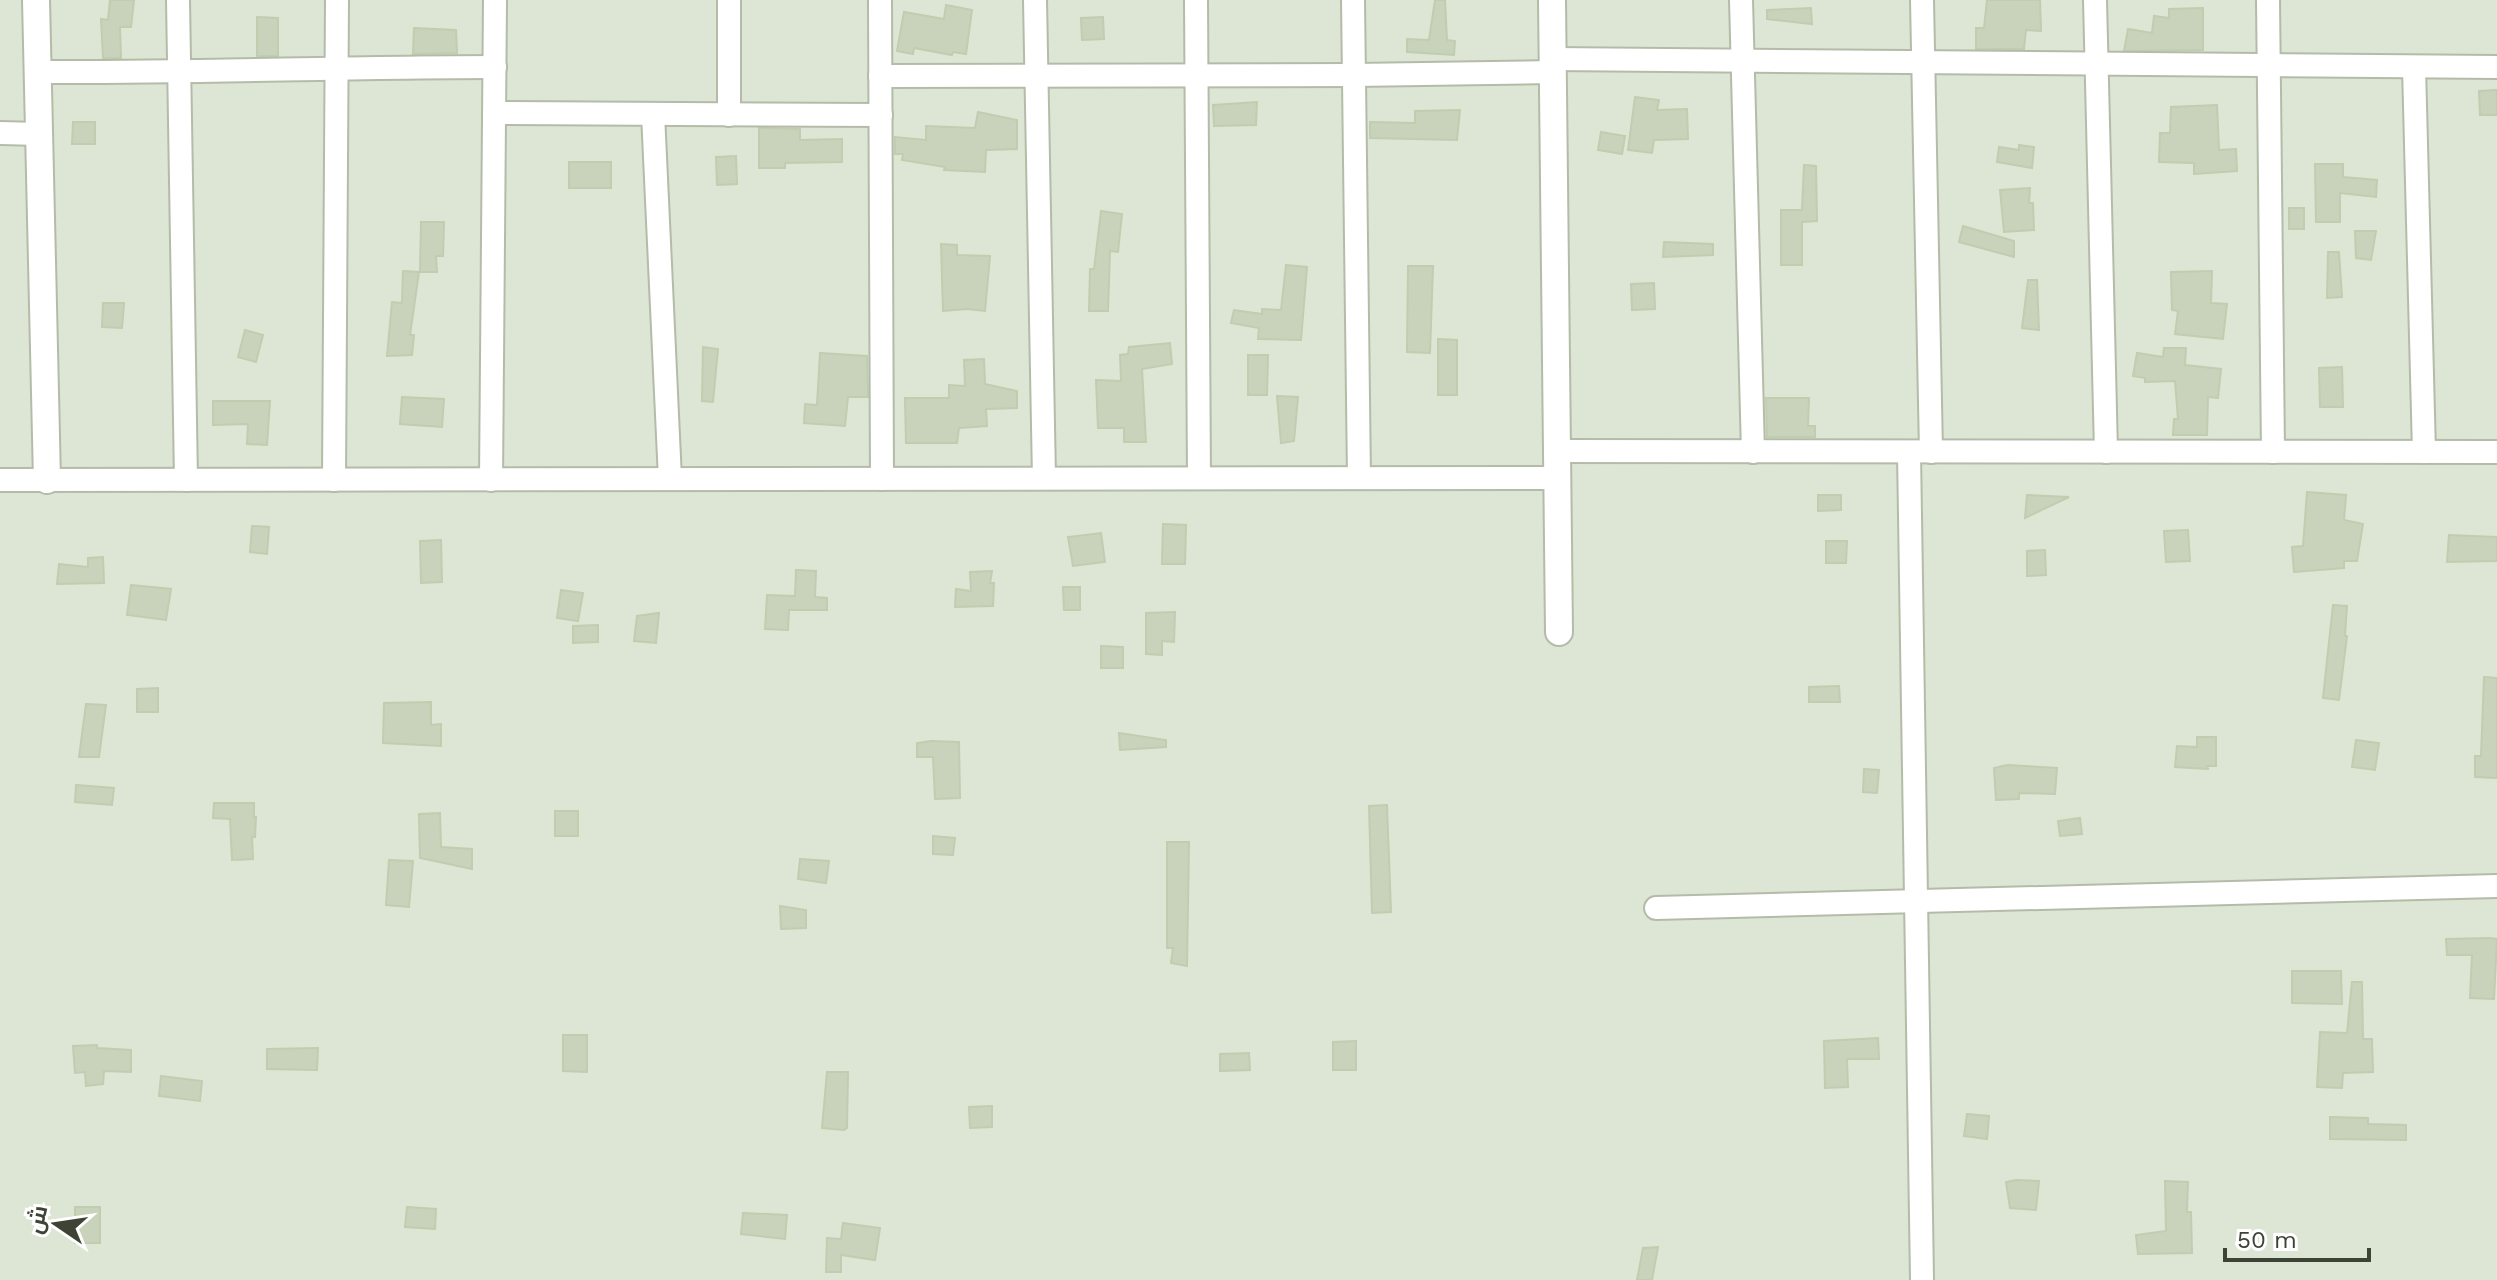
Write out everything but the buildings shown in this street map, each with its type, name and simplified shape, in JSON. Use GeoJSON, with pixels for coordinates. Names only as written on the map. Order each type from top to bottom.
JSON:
{"type":"FeatureCollection","features":[{"type":"Feature","properties":{"kind":"street"},"geometry":{"type":"LineString","coordinates":[[36,0],[47,480]]}},
{"type":"Feature","properties":{"kind":"street"},"geometry":{"type":"LineString","coordinates":[[178,0],[186,480]]}},
{"type":"Feature","properties":{"kind":"street"},"geometry":{"type":"LineString","coordinates":[[334,480],[337,0]]}},
{"type":"Feature","properties":{"kind":"street"},"geometry":{"type":"LineString","coordinates":[[491,480],[495,0]]}},
{"type":"Feature","properties":{"kind":"street"},"geometry":{"type":"LineString","coordinates":[[729,0],[729,115]]}},
{"type":"Feature","properties":{"kind":"street"},"geometry":{"type":"LineString","coordinates":[[880,0],[882,479]]}},
{"type":"Feature","properties":{"kind":"street"},"geometry":{"type":"LineString","coordinates":[[1035,0],[1044,478]]}},
{"type":"Feature","properties":{"kind":"street"},"geometry":{"type":"LineString","coordinates":[[1196,0],[1199,478]]}},
{"type":"Feature","properties":{"kind":"street"},"geometry":{"type":"LineString","coordinates":[[1353,0],[1359,478]]}},
{"type":"Feature","properties":{"kind":"street"},"geometry":{"type":"LineString","coordinates":[[1552,0],[1559,632]]}},
{"type":"Feature","properties":{"kind":"street"},"geometry":{"type":"LineString","coordinates":[[1741,0],[1753,452]]}},
{"type":"Feature","properties":{"kind":"street"},"geometry":{"type":"LineString","coordinates":[[1922,0],[1917,901],[1922,1280]]}},
{"type":"Feature","properties":{"kind":"street"},"geometry":{"type":"LineString","coordinates":[[2095,0],[2106,452]]}},
{"type":"Feature","properties":{"kind":"street"},"geometry":{"type":"LineString","coordinates":[[2268,0],[2273,452]]}},
{"type":"Feature","properties":{"kind":"street"},"geometry":{"type":"LineString","coordinates":[[880,76],[1354,75],[1743,60],[2497,67]]}},
{"type":"Feature","properties":{"kind":"street"},"geometry":{"type":"LineString","coordinates":[[38,72],[179,73],[337,67],[495,67]]}},
{"type":"Feature","properties":{"kind":"street"},"geometry":{"type":"LineString","coordinates":[[2414,67],[2424,452]]}},
{"type":"Feature","properties":{"kind":"street"},"geometry":{"type":"LineString","coordinates":[[494,113],[881,115]]}},
{"type":"Feature","properties":{"kind":"street"},"geometry":{"type":"LineString","coordinates":[[653,114],[670,479]]}},
{"type":"Feature","properties":{"kind":"street"},"geometry":{"type":"LineString","coordinates":[[0,133],[39,134]]}},
{"type":"Feature","properties":{"kind":"street"},"geometry":{"type":"LineString","coordinates":[[1556,451],[2497,452]]}},
{"type":"Feature","properties":{"kind":"street"},"geometry":{"type":"LineString","coordinates":[[0,480],[1557,478]]}},
{"type":"Feature","properties":{"kind":"street"},"geometry":{"type":"LineString","coordinates":[[1656,908],[2497,886]]}},
{"type":"Feature","properties":{"kind":"shaded area"},"geometry":{"type":"Polygon","coordinates":[[[0,0],[2497,0],[2497,1280],[0,1280],[0,0]]]}}]}
